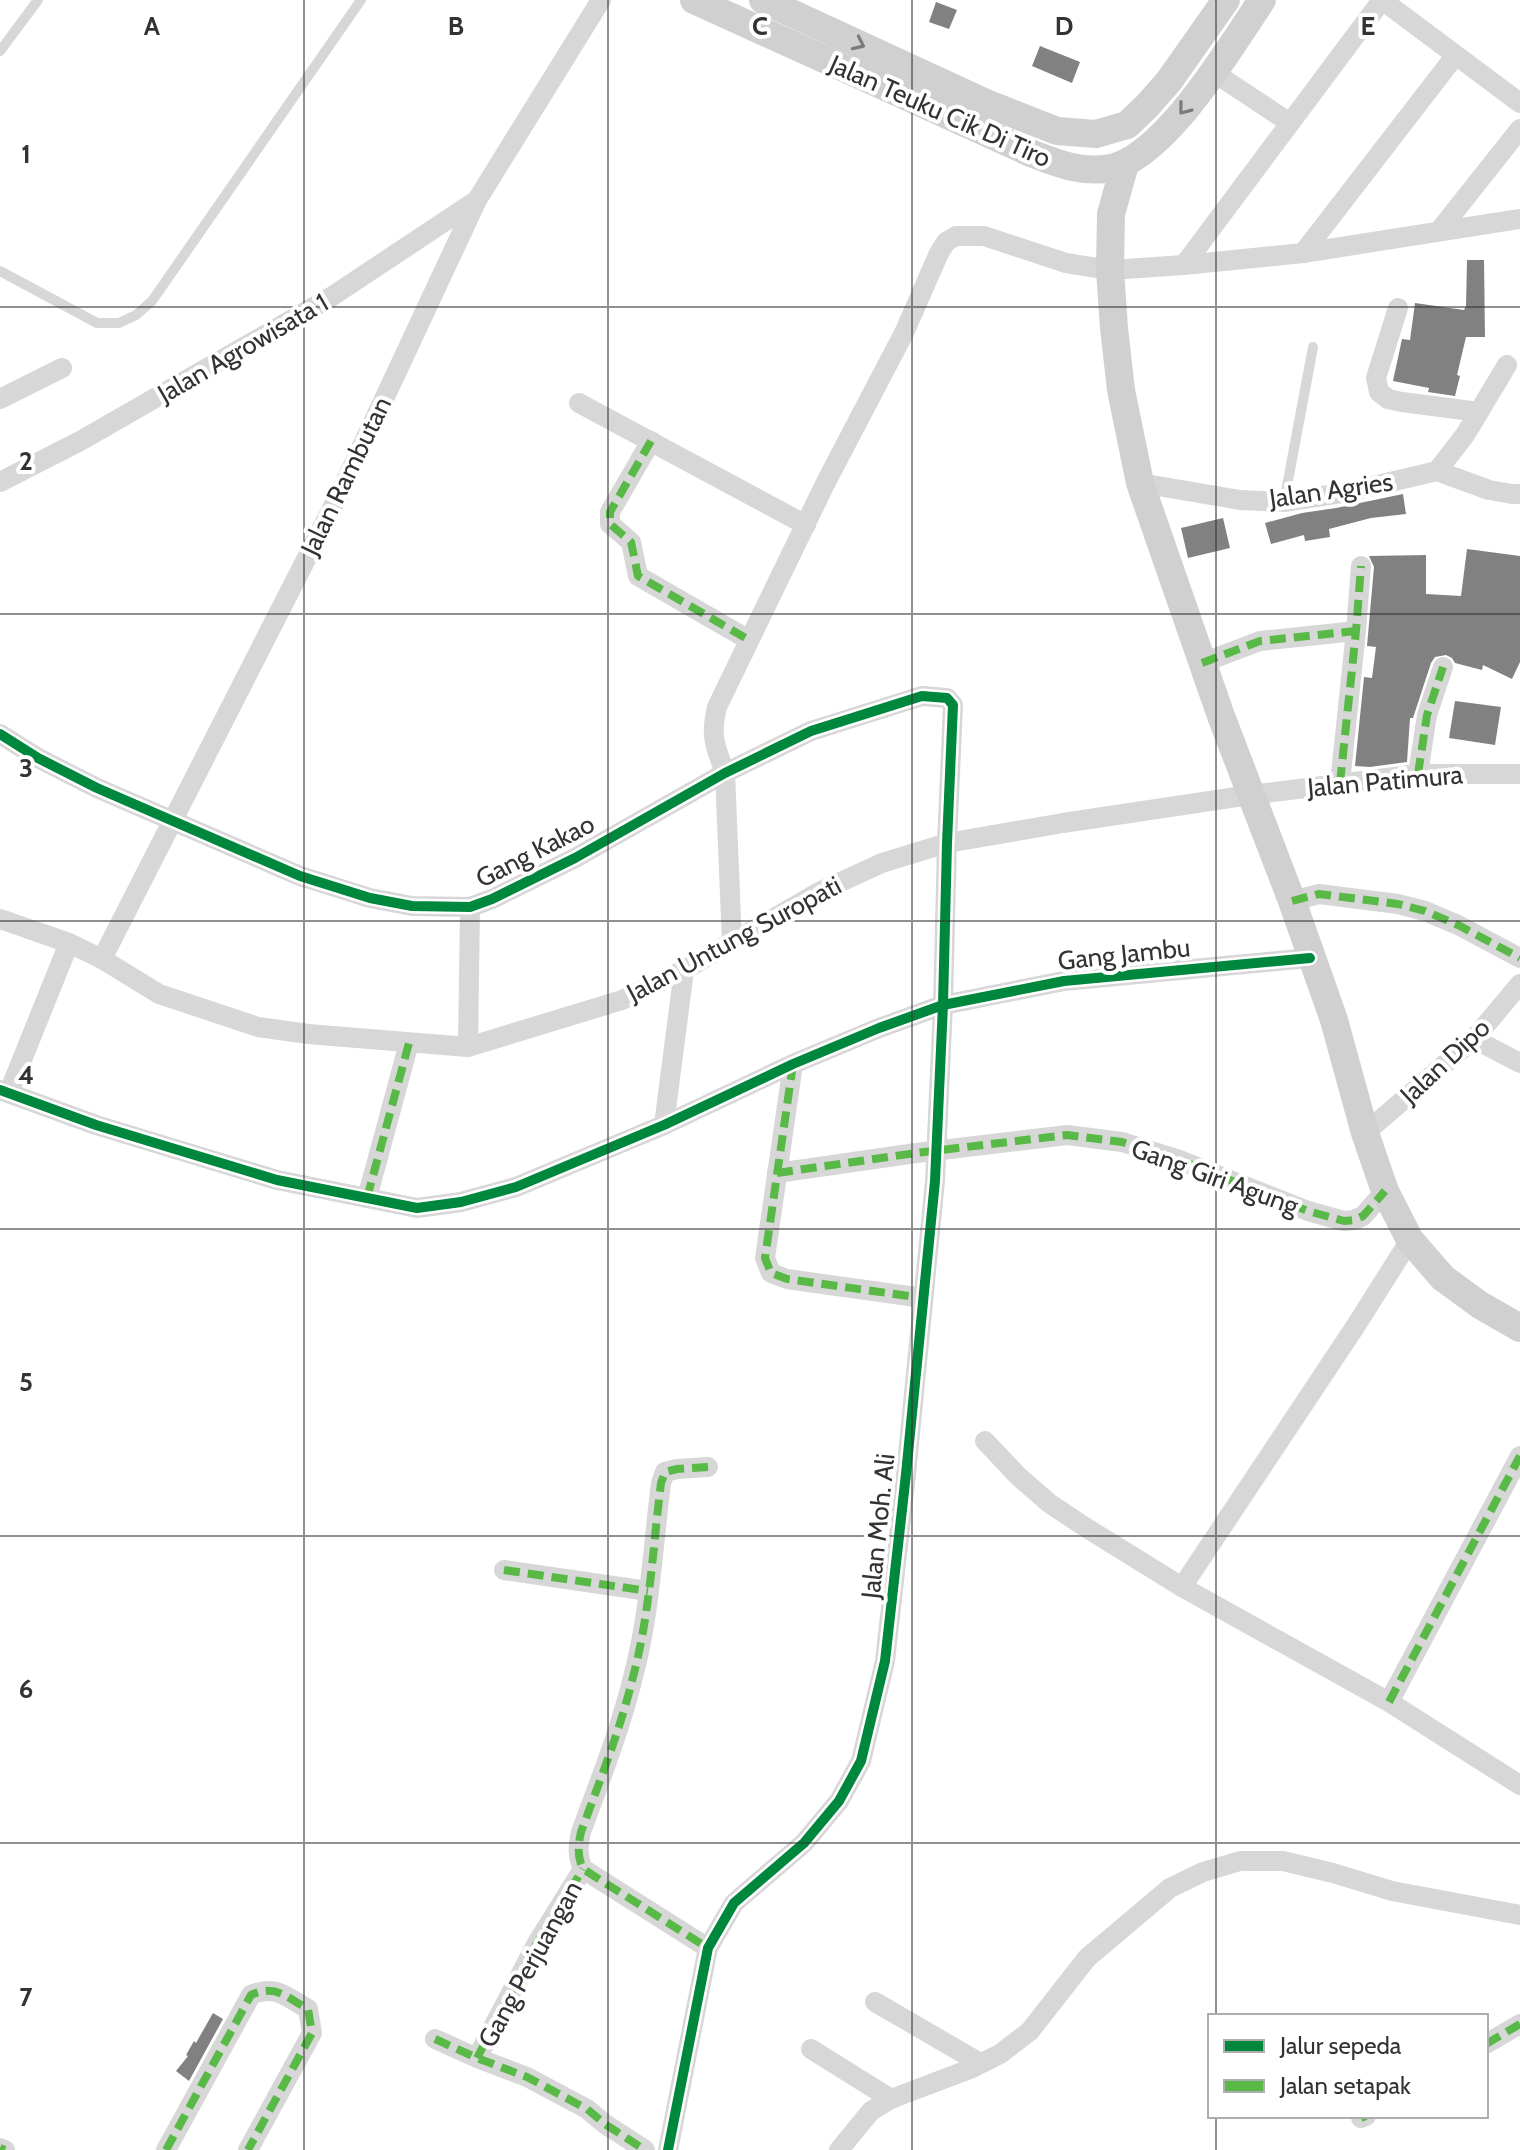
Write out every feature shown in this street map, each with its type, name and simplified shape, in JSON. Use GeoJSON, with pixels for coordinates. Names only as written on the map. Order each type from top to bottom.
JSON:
{"type":"FeatureCollection","features":[{"type":"Feature","properties":{"kind":"street","name":"Jalan Rambutan"},"geometry":{"type":"LineString","coordinates":[[102,959],[342,489],[477,200],[601,0]]}},
{"type":"Feature","properties":{"kind":"street","name":"Jalan Teuku Cik Di Tiro"},"geometry":{"type":"LineString","coordinates":[[694,0],[1033,154],[1072,168],[1088,169],[1107,169],[1125,164],[1161,137],[1213,72],[1262,0]]}},
{"type":"Feature","properties":{"kind":"street","name":"Jalan Teuku Cik Di Tiro"},"geometry":{"type":"LineString","coordinates":[[762,0],[986,103],[1057,131],[1096,134],[1127,125],[1147,106],[1169,81],[1226,0]]}},
{"type":"Feature","properties":{"kind":"street"},"geometry":{"type":"LineString","coordinates":[[744,24],[754,25],[761,20],[765,12],[762,0]]}},
{"type":"Feature","properties":{"kind":"street"},"geometry":{"type":"LineString","coordinates":[[1184,265],[1382,0],[1520,103]]}},
{"type":"Feature","properties":{"kind":"street"},"geometry":{"type":"LineString","coordinates":[[812,55],[802,44],[803,35],[809,28],[823,27]]}},
{"type":"Feature","properties":{"kind":"street"},"geometry":{"type":"LineString","coordinates":[[1303,253],[1455,56]]}},
{"type":"Feature","properties":{"kind":"street"},"geometry":{"type":"LineString","coordinates":[[1213,72],[1290,123]]}},
{"type":"Feature","properties":{"kind":"street"},"geometry":{"type":"LineString","coordinates":[[1439,231],[1520,129]]}},
{"type":"Feature","properties":{"kind":"street"},"geometry":{"type":"LineString","coordinates":[[1125,164],[1111,214],[1110,270],[1121,390],[1140,483],[1202,663],[1334,1020],[1365,1133],[1385,1191],[1410,1240],[1443,1278],[1480,1305],[1520,1328]]}},
{"type":"Feature","properties":{"kind":"street"},"geometry":{"type":"LineString","coordinates":[[1088,169],[1111,214]]}},
{"type":"Feature","properties":{"kind":"street","name":"Jalan Agrowisata 1"},"geometry":{"type":"LineString","coordinates":[[0,482],[82,440],[331,297],[477,200]]}},
{"type":"Feature","properties":{"kind":"street"},"geometry":{"type":"LineString","coordinates":[[732,943],[725,773],[712,726],[717,707],[904,333],[946,242],[956,236],[984,236],[1066,263],[1110,270],[1303,253],[1520,219]]}},
{"type":"Feature","properties":{"kind":"street"},"geometry":{"type":"LineString","coordinates":[[1398,308],[1376,378],[1379,392],[1388,399],[1402,402],[1479,412]]}},
{"type":"Feature","properties":{"kind":"street"},"geometry":{"type":"LineString","coordinates":[[1507,365],[1465,435],[1437,471],[1489,490],[1520,494]]}},
{"type":"Feature","properties":{"kind":"street"},"geometry":{"type":"LineString","coordinates":[[0,399],[62,368]]}},
{"type":"Feature","properties":{"kind":"street"},"geometry":{"type":"LineString","coordinates":[[579,403],[806,525]]}},
{"type":"Feature","properties":{"kind":"street"},"geometry":{"type":"LineString","coordinates":[[651,441],[610,512],[610,524],[631,542],[638,576],[749,640]]}},
{"type":"Feature","properties":{"kind":"street","name":"Jalan Agries"},"geometry":{"type":"LineString","coordinates":[[1140,483],[1240,500],[1284,502],[1348,492],[1437,471]]}},
{"type":"Feature","properties":{"kind":"street"},"geometry":{"type":"LineString","coordinates":[[1340,783],[1361,566]]}},
{"type":"Feature","properties":{"kind":"street"},"geometry":{"type":"LineString","coordinates":[[1202,663],[1260,641],[1356,631]]}},
{"type":"Feature","properties":{"kind":"street"},"geometry":{"type":"LineString","coordinates":[[1418,774],[1427,715],[1443,667]]}},
{"type":"Feature","properties":{"kind":"street","name":"Gang Kakao"},"geometry":{"type":"LineString","coordinates":[[0,734],[38,758],[97,788],[300,876],[370,898],[412,906],[470,907],[575,858],[725,773],[811,731],[922,696],[947,698],[953,705],[954,721],[947,843]]}},
{"type":"Feature","properties":{"kind":"street","name":"Jalan Patimura"},"geometry":{"type":"LineString","coordinates":[[1250,795],[1418,774],[1520,774]]}},
{"type":"Feature","properties":{"kind":"street","name":"Jalan Untung Suropati"},"geometry":{"type":"LineString","coordinates":[[0,919],[69,943],[159,994],[258,1027],[468,1047],[622,1000],[684,970],[821,891],[882,863],[947,843],[1250,795]]}},
{"type":"Feature","properties":{"kind":"street","name":"Jalan Moh. Ali"},"geometry":{"type":"LineString","coordinates":[[668,2150],[708,1948],[734,1903],[804,1843],[839,1801],[861,1761],[885,1661],[936,1152],[947,843]]}},
{"type":"Feature","properties":{"kind":"street"},"geometry":{"type":"LineString","coordinates":[[1292,901],[1319,894],[1398,904],[1425,911],[1520,958]]}},
{"type":"Feature","properties":{"kind":"street"},"geometry":{"type":"LineString","coordinates":[[468,1047],[470,907]]}},
{"type":"Feature","properties":{"kind":"street"},"geometry":{"type":"LineString","coordinates":[[5,1091],[69,943]]}},
{"type":"Feature","properties":{"kind":"street","name":"Gang Jambu"},"geometry":{"type":"LineString","coordinates":[[5,1091],[96,1125],[277,1180],[417,1208],[461,1202],[516,1187],[664,1125],[793,1064],[943,1005],[1064,981],[1310,958]]}},
{"type":"Feature","properties":{"kind":"street"},"geometry":{"type":"LineString","coordinates":[[664,1125],[684,970]]}},
{"type":"Feature","properties":{"kind":"street","name":"Jalan Dipo"},"geometry":{"type":"LineString","coordinates":[[1365,1133],[1474,1039],[1520,984]]}},
{"type":"Feature","properties":{"kind":"street"},"geometry":{"type":"LineString","coordinates":[[1474,1039],[1520,1063]]}},
{"type":"Feature","properties":{"kind":"street"},"geometry":{"type":"LineString","coordinates":[[367,1198],[409,1043]]}},
{"type":"Feature","properties":{"kind":"street"},"geometry":{"type":"LineString","coordinates":[[793,1064],[765,1258],[771,1273],[787,1279],[923,1298]]}},
{"type":"Feature","properties":{"kind":"street","name":"Gang Giri Agung"},"geometry":{"type":"LineString","coordinates":[[777,1173],[1067,1135],[1122,1142],[1177,1159],[1308,1211],[1344,1221],[1363,1216],[1385,1191]]}},
{"type":"Feature","properties":{"kind":"street"},"geometry":{"type":"LineString","coordinates":[[1182,1587],[1410,1240]]}},
{"type":"Feature","properties":{"kind":"street"},"geometry":{"type":"LineString","coordinates":[[985,1441],[1049,1503],[1085,1527],[1182,1587],[1389,1702],[1520,1785]]}},
{"type":"Feature","properties":{"kind":"street"},"geometry":{"type":"LineString","coordinates":[[1389,1702],[1520,1456]]}},
{"type":"Feature","properties":{"kind":"street"},"geometry":{"type":"LineString","coordinates":[[708,1467],[665,1472],[661,1483],[643,1631],[631,1685],[617,1735],[578,1845],[583,1869],[708,1948]]}},
{"type":"Feature","properties":{"kind":"street"},"geometry":{"type":"LineString","coordinates":[[504,1570],[648,1591]]}},
{"type":"Feature","properties":{"kind":"street"},"geometry":{"type":"LineString","coordinates":[[839,2150],[871,2111],[891,2099],[1000,2054],[1030,2031],[1087,1958],[1170,1888],[1203,1872],[1240,1861],[1283,1861],[1392,1891],[1520,1915]]}},
{"type":"Feature","properties":{"kind":"street","name":"Gang Perjuangan"},"geometry":{"type":"LineString","coordinates":[[477,2058],[537,1943],[583,1869]]}},
{"type":"Feature","properties":{"kind":"street"},"geometry":{"type":"LineString","coordinates":[[166,2150],[251,1995],[275,1990],[308,2009],[312,2033],[248,2150]]}},
{"type":"Feature","properties":{"kind":"street"},"geometry":{"type":"LineString","coordinates":[[875,2002],[980,2063]]}},
{"type":"Feature","properties":{"kind":"street"},"geometry":{"type":"LineString","coordinates":[[1488,2043],[1520,2024]]}},
{"type":"Feature","properties":{"kind":"street"},"geometry":{"type":"LineString","coordinates":[[435,2039],[527,2077],[587,2109],[645,2150]]}},
{"type":"Feature","properties":{"kind":"street"},"geometry":{"type":"LineString","coordinates":[[811,2049],[891,2099]]}},
{"type":"Feature","properties":{"kind":"lane"},"geometry":{"type":"LineString","coordinates":[[0,51],[38,0]]}},
{"type":"Feature","properties":{"kind":"lane"},"geometry":{"type":"LineString","coordinates":[[0,271],[97,323],[119,323],[136,315],[152,301],[361,0]]}},
{"type":"Feature","properties":{"kind":"lane"},"geometry":{"type":"LineString","coordinates":[[1284,502],[1313,347]]}},
{"type":"Feature","properties":{"kind":"building"},"geometry":{"type":"Polygon","coordinates":[[[936,2],[957,10],[949,29],[929,22],[936,2]]]}},
{"type":"Feature","properties":{"kind":"building"},"geometry":{"type":"Polygon","coordinates":[[[1040,46],[1080,62],[1072,83],[1032,66],[1040,46]]]}},
{"type":"Feature","properties":{"kind":"building"},"geometry":{"type":"Polygon","coordinates":[[[1467,260],[1484,260],[1485,337],[1466,337],[1455,396],[1428,392],[1429,388],[1393,381],[1402,339],[1410,340],[1415,303],[1464,310],[1467,260]]]}},
{"type":"Feature","properties":{"kind":"building"},"geometry":{"type":"Polygon","coordinates":[[[1403,494],[1406,514],[1371,518],[1329,529],[1330,537],[1305,541],[1304,535],[1271,544],[1265,523],[1403,494]]]}},
{"type":"Feature","properties":{"kind":"building"},"geometry":{"type":"Polygon","coordinates":[[[1223,518],[1230,548],[1188,558],[1181,528],[1223,518]]]}},
{"type":"Feature","properties":{"kind":"building"},"geometry":{"type":"Polygon","coordinates":[[[1467,549],[1520,556],[1520,662],[1512,679],[1483,665],[1482,670],[1455,663],[1446,655],[1435,657],[1413,718],[1410,718],[1407,762],[1355,766],[1364,677],[1372,678],[1376,647],[1367,646],[1374,567],[1369,556],[1426,555],[1426,594],[1461,596],[1467,549]]]}},
{"type":"Feature","properties":{"kind":"building"},"geometry":{"type":"Polygon","coordinates":[[[1455,701],[1501,707],[1495,745],[1449,738],[1455,701]]]}},
{"type":"Feature","properties":{"kind":"building"},"geometry":{"type":"Polygon","coordinates":[[[213,2013],[223,2019],[189,2081],[176,2071],[213,2013]]]}},
{"type":"Feature","properties":{"kind":"marked path"},"geometry":{"type":"LineString","coordinates":[[651,441],[610,512],[610,524],[631,542],[638,576],[749,640]]}},
{"type":"Feature","properties":{"kind":"marked path"},"geometry":{"type":"LineString","coordinates":[[1340,783],[1361,566]]}},
{"type":"Feature","properties":{"kind":"marked path"},"geometry":{"type":"LineString","coordinates":[[1202,663],[1260,641],[1356,631]]}},
{"type":"Feature","properties":{"kind":"marked path"},"geometry":{"type":"LineString","coordinates":[[1418,774],[1427,715],[1443,667]]}},
{"type":"Feature","properties":{"kind":"marked path"},"geometry":{"type":"LineString","coordinates":[[1292,901],[1319,894],[1398,904],[1458,925],[1520,958]]}},
{"type":"Feature","properties":{"kind":"marked path"},"geometry":{"type":"LineString","coordinates":[[367,1198],[409,1043]]}},
{"type":"Feature","properties":{"kind":"marked path"},"geometry":{"type":"LineString","coordinates":[[793,1064],[765,1258],[771,1273],[787,1279],[923,1298]]}},
{"type":"Feature","properties":{"kind":"marked path"},"geometry":{"type":"LineString","coordinates":[[777,1173],[1067,1135],[1122,1142],[1177,1159],[1308,1211],[1344,1221],[1363,1216],[1385,1191]]}},
{"type":"Feature","properties":{"kind":"marked path"},"geometry":{"type":"LineString","coordinates":[[1389,1702],[1520,1456]]}},
{"type":"Feature","properties":{"kind":"marked path"},"geometry":{"type":"LineString","coordinates":[[708,1467],[665,1472],[661,1483],[639,1650],[617,1734],[581,1832],[579,1851],[583,1869],[708,1948]]}},
{"type":"Feature","properties":{"kind":"marked path"},"geometry":{"type":"LineString","coordinates":[[504,1570],[648,1591]]}},
{"type":"Feature","properties":{"kind":"marked path"},"geometry":{"type":"LineString","coordinates":[[477,2058],[537,1943],[583,1869]]}},
{"type":"Feature","properties":{"kind":"marked path"},"geometry":{"type":"LineString","coordinates":[[166,2150],[251,1995],[274,1991],[308,2009],[312,2033],[248,2150]]}},
{"type":"Feature","properties":{"kind":"marked path"},"geometry":{"type":"LineString","coordinates":[[1488,2043],[1520,2024]]}},
{"type":"Feature","properties":{"kind":"marked path"},"geometry":{"type":"LineString","coordinates":[[435,2039],[527,2077],[587,2109],[645,2150]]}},
{"type":"Feature","properties":{"kind":"marked path"},"geometry":{"type":"LineString","coordinates":[[0,2148],[5,2150]]}},
{"type":"Feature","properties":{"kind":"cycle path"},"geometry":{"type":"LineString","coordinates":[[0,734],[38,758],[97,788],[300,876],[370,898],[412,906],[470,907],[575,858],[725,773],[811,731],[922,696],[947,698],[953,705],[935,1181],[885,1661],[861,1761],[839,1801],[804,1843],[734,1903],[708,1948],[668,2150]]}},
{"type":"Feature","properties":{"kind":"cycle path"},"geometry":{"type":"LineString","coordinates":[[0,1090],[96,1125],[277,1180],[417,1208],[461,1202],[516,1187],[664,1125],[793,1064],[943,1005],[1064,981],[1310,958]]}}]}
